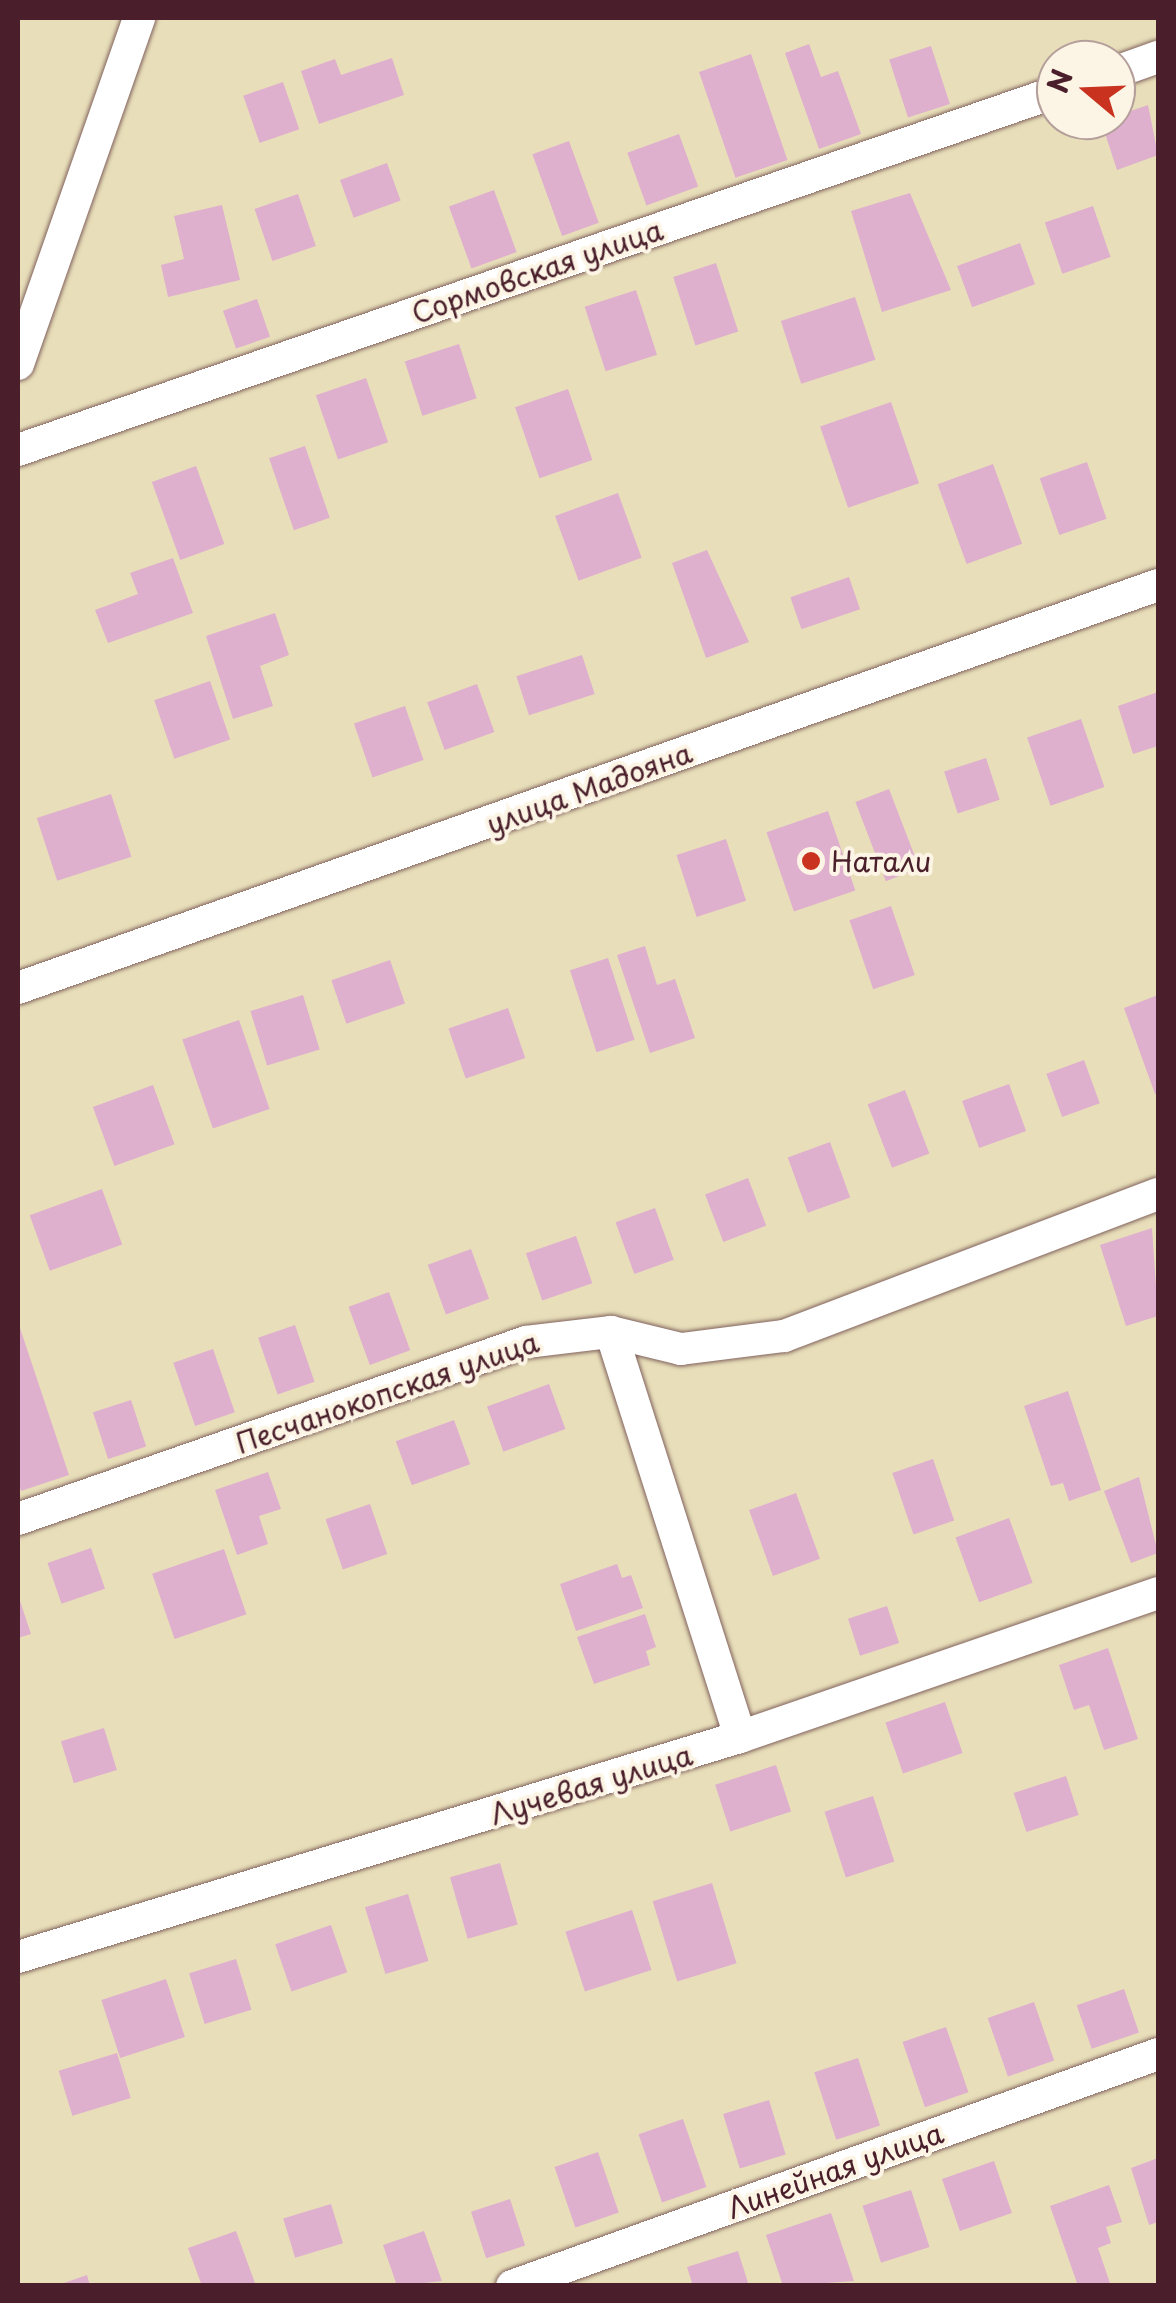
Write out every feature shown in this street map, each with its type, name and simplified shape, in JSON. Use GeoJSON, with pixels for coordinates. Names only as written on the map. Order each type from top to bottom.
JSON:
{"type":"FeatureCollection","features":[{"type":"Feature","properties":{"kind":"street"},"geometry":{"type":"LineString","coordinates":[[18,364],[139,18]]}},
{"type":"Feature","properties":{"kind":"street","name":"Сормовская улица"},"geometry":{"type":"LineString","coordinates":[[18,450],[1036,99]]}},
{"type":"Feature","properties":{"kind":"street","name":"улица Мадояна"},"geometry":{"type":"LineString","coordinates":[[18,988],[1158,585]]}},
{"type":"Feature","properties":{"kind":"street","name":"Песчанокопская улица"},"geometry":{"type":"LineString","coordinates":[[18,1519],[526,1342],[612,1332],[681,1349],[784,1336],[1158,1194]]}},
{"type":"Feature","properties":{"kind":"street"},"geometry":{"type":"LineString","coordinates":[[612,1332],[740,1737]]}},
{"type":"Feature","properties":{"kind":"street","name":"Лучевая улица"},"geometry":{"type":"LineString","coordinates":[[18,1958],[740,1737],[1158,1593]]}},
{"type":"Feature","properties":{"kind":"street","name":"Линейная улица"},"geometry":{"type":"LineString","coordinates":[[512,2286],[1158,2054]]}},
{"type":"Feature","properties":{"kind":"building"},"geometry":{"type":"Polygon","coordinates":[[[809,44],[821,77],[838,71],[861,134],[819,149],[785,53],[809,44]]]}},
{"type":"Feature","properties":{"kind":"building"},"geometry":{"type":"Polygon","coordinates":[[[931,46],[950,104],[908,118],[889,60],[931,46]]]}},
{"type":"Feature","properties":{"kind":"building"},"geometry":{"type":"Polygon","coordinates":[[[751,54],[787,160],[735,178],[699,72],[751,54]]]}},
{"type":"Feature","properties":{"kind":"building"},"geometry":{"type":"Polygon","coordinates":[[[392,58],[404,95],[319,124],[301,71],[335,59],[341,75],[392,58]]]}},
{"type":"Feature","properties":{"kind":"building"},"geometry":{"type":"Polygon","coordinates":[[[283,82],[299,129],[260,143],[243,96],[283,82]]]}},
{"type":"Feature","properties":{"kind":"building"},"geometry":{"type":"Polygon","coordinates":[[[1148,105],[1158,155],[1117,170],[1107,140],[1136,140],[1136,109],[1148,105]]]}},
{"type":"Feature","properties":{"kind":"building"},"geometry":{"type":"Polygon","coordinates":[[[679,134],[698,187],[646,205],[627,153],[679,134]]]}},
{"type":"Feature","properties":{"kind":"building"},"geometry":{"type":"Polygon","coordinates":[[[569,141],[599,223],[562,236],[532,154],[569,141]]]}},
{"type":"Feature","properties":{"kind":"building"},"geometry":{"type":"Polygon","coordinates":[[[387,163],[401,201],[354,218],[340,180],[387,163]]]}},
{"type":"Feature","properties":{"kind":"building"},"geometry":{"type":"Polygon","coordinates":[[[494,190],[517,252],[471,268],[449,206],[494,190]]]}},
{"type":"Feature","properties":{"kind":"building"},"geometry":{"type":"Polygon","coordinates":[[[910,193],[951,290],[882,312],[851,211],[910,193]]]}},
{"type":"Feature","properties":{"kind":"building"},"geometry":{"type":"Polygon","coordinates":[[[298,194],[316,246],[272,261],[255,209],[298,194]]]}},
{"type":"Feature","properties":{"kind":"building"},"geometry":{"type":"Polygon","coordinates":[[[222,205],[240,280],[168,297],[161,265],[184,259],[174,216],[222,205]]]}},
{"type":"Feature","properties":{"kind":"building"},"geometry":{"type":"Polygon","coordinates":[[[1093,206],[1111,257],[1062,274],[1045,223],[1093,206]]]}},
{"type":"Feature","properties":{"kind":"building"},"geometry":{"type":"Polygon","coordinates":[[[1020,243],[1035,284],[972,307],[957,266],[1020,243]]]}},
{"type":"Feature","properties":{"kind":"building"},"geometry":{"type":"Polygon","coordinates":[[[716,263],[738,331],[695,345],[673,277],[716,263]]]}},
{"type":"Feature","properties":{"kind":"building"},"geometry":{"type":"Polygon","coordinates":[[[636,290],[657,355],[606,371],[585,307],[636,290]]]}},
{"type":"Feature","properties":{"kind":"building"},"geometry":{"type":"Polygon","coordinates":[[[855,297],[875,360],[801,384],[781,321],[855,297]]]}},
{"type":"Feature","properties":{"kind":"building"},"geometry":{"type":"Polygon","coordinates":[[[257,299],[270,337],[236,349],[223,311],[257,299]]]}},
{"type":"Feature","properties":{"kind":"building"},"geometry":{"type":"Polygon","coordinates":[[[459,344],[477,398],[422,416],[405,362],[459,344]]]}},
{"type":"Feature","properties":{"kind":"building"},"geometry":{"type":"Polygon","coordinates":[[[366,378],[388,442],[338,460],[316,395],[366,378]]]}},
{"type":"Feature","properties":{"kind":"building"},"geometry":{"type":"Polygon","coordinates":[[[568,389],[592,460],[539,478],[515,407],[568,389]]]}},
{"type":"Feature","properties":{"kind":"building"},"geometry":{"type":"Polygon","coordinates":[[[891,402],[919,483],[848,508],[820,426],[891,402]]]}},
{"type":"Feature","properties":{"kind":"building"},"geometry":{"type":"Polygon","coordinates":[[[305,446],[330,518],[294,530],[269,458],[305,446]]]}},
{"type":"Feature","properties":{"kind":"building"},"geometry":{"type":"Polygon","coordinates":[[[1087,462],[1107,519],[1059,535],[1040,478],[1087,462]]]}},
{"type":"Feature","properties":{"kind":"building"},"geometry":{"type":"Polygon","coordinates":[[[993,464],[1022,544],[967,564],[938,484],[993,464]]]}},
{"type":"Feature","properties":{"kind":"building"},"geometry":{"type":"Polygon","coordinates":[[[196,466],[224,544],[180,560],[152,482],[196,466]]]}},
{"type":"Feature","properties":{"kind":"building"},"geometry":{"type":"Polygon","coordinates":[[[618,493],[642,558],[579,581],[555,516],[618,493]]]}},
{"type":"Feature","properties":{"kind":"building"},"geometry":{"type":"Polygon","coordinates":[[[707,550],[749,642],[706,658],[672,563],[707,550]]]}},
{"type":"Feature","properties":{"kind":"building"},"geometry":{"type":"Polygon","coordinates":[[[173,558],[193,613],[108,643],[95,610],[138,594],[130,573],[173,558]]]}},
{"type":"Feature","properties":{"kind":"building"},"geometry":{"type":"Polygon","coordinates":[[[849,577],[860,609],[801,629],[790,597],[849,577]]]}},
{"type":"Feature","properties":{"kind":"building"},"geometry":{"type":"Polygon","coordinates":[[[275,613],[289,655],[260,666],[273,706],[233,719],[206,636],[275,613]]]}},
{"type":"Feature","properties":{"kind":"building"},"geometry":{"type":"Polygon","coordinates":[[[582,655],[595,694],[529,715],[516,676],[582,655]]]}},
{"type":"Feature","properties":{"kind":"building"},"geometry":{"type":"Polygon","coordinates":[[[210,681],[230,740],[174,759],[154,700],[210,681]]]}},
{"type":"Feature","properties":{"kind":"building"},"geometry":{"type":"Polygon","coordinates":[[[477,684],[494,732],[445,750],[427,702],[477,684]]]}},
{"type":"Feature","properties":{"kind":"building"},"geometry":{"type":"Polygon","coordinates":[[[1158,692],[1158,746],[1133,754],[1118,706],[1158,692]]]}},
{"type":"Feature","properties":{"kind":"building"},"geometry":{"type":"Polygon","coordinates":[[[405,706],[424,760],[372,777],[354,724],[405,706]]]}},
{"type":"Feature","properties":{"kind":"building"},"geometry":{"type":"Polygon","coordinates":[[[1081,719],[1104,787],[1051,806],[1027,738],[1081,719]]]}},
{"type":"Feature","properties":{"kind":"building"},"geometry":{"type":"Polygon","coordinates":[[[986,758],[1000,800],[958,813],[944,772],[986,758]]]}},
{"type":"Feature","properties":{"kind":"building"},"geometry":{"type":"Polygon","coordinates":[[[889,789],[919,868],[886,881],[855,802],[889,789]]]}},
{"type":"Feature","properties":{"kind":"building"},"geometry":{"type":"Polygon","coordinates":[[[111,794],[131,857],[57,881],[37,818],[111,794]]]}},
{"type":"Feature","properties":{"kind":"building","name":"Натали"},"geometry":{"type":"Polygon","coordinates":[[[828,811],[855,890],[794,912],[767,832],[828,811]]]}},
{"type":"Feature","properties":{"kind":"building"},"geometry":{"type":"Polygon","coordinates":[[[726,839],[746,901],[697,917],[677,855],[726,839]]]}},
{"type":"Feature","properties":{"kind":"building"},"geometry":{"type":"Polygon","coordinates":[[[891,906],[915,975],[873,989],[849,920],[891,906]]]}},
{"type":"Feature","properties":{"kind":"building"},"geometry":{"type":"Polygon","coordinates":[[[645,946],[657,985],[675,979],[695,1038],[650,1053],[617,955],[645,946]]]}},
{"type":"Feature","properties":{"kind":"building"},"geometry":{"type":"Polygon","coordinates":[[[608,958],[635,1040],[597,1052],[570,970],[608,958]]]}},
{"type":"Feature","properties":{"kind":"building"},"geometry":{"type":"Polygon","coordinates":[[[390,960],[405,1003],[346,1024],[331,980],[390,960]]]}},
{"type":"Feature","properties":{"kind":"building"},"geometry":{"type":"Polygon","coordinates":[[[303,995],[320,1050],[267,1066],[250,1011],[303,995]]]}},
{"type":"Feature","properties":{"kind":"building"},"geometry":{"type":"Polygon","coordinates":[[[1158,995],[1158,1093],[1155,1094],[1124,1008],[1158,995]]]}},
{"type":"Feature","properties":{"kind":"building"},"geometry":{"type":"Polygon","coordinates":[[[508,1008],[525,1058],[466,1079],[448,1029],[508,1008]]]}},
{"type":"Feature","properties":{"kind":"building"},"geometry":{"type":"Polygon","coordinates":[[[239,1020],[270,1109],[213,1128],[182,1040],[239,1020]]]}},
{"type":"Feature","properties":{"kind":"building"},"geometry":{"type":"Polygon","coordinates":[[[1084,1060],[1100,1103],[1062,1117],[1046,1074],[1084,1060]]]}},
{"type":"Feature","properties":{"kind":"building"},"geometry":{"type":"Polygon","coordinates":[[[1009,1084],[1026,1131],[979,1148],[962,1101],[1009,1084]]]}},
{"type":"Feature","properties":{"kind":"building"},"geometry":{"type":"Polygon","coordinates":[[[153,1085],[175,1144],[114,1166],[93,1107],[153,1085]]]}},
{"type":"Feature","properties":{"kind":"building"},"geometry":{"type":"Polygon","coordinates":[[[905,1090],[929,1153],[892,1168],[868,1104],[905,1090]]]}},
{"type":"Feature","properties":{"kind":"building"},"geometry":{"type":"Polygon","coordinates":[[[830,1142],[850,1197],[808,1213],[788,1157],[830,1142]]]}},
{"type":"Feature","properties":{"kind":"building"},"geometry":{"type":"Polygon","coordinates":[[[748,1178],[766,1226],[723,1242],[705,1194],[748,1178]]]}},
{"type":"Feature","properties":{"kind":"building"},"geometry":{"type":"Polygon","coordinates":[[[102,1189],[122,1244],[50,1271],[30,1215],[102,1189]]]}},
{"type":"Feature","properties":{"kind":"building"},"geometry":{"type":"Polygon","coordinates":[[[655,1208],[674,1260],[634,1274],[616,1222],[655,1208]]]}},
{"type":"Feature","properties":{"kind":"building"},"geometry":{"type":"Polygon","coordinates":[[[1152,1228],[1158,1316],[1126,1326],[1100,1245],[1152,1228]]]}},
{"type":"Feature","properties":{"kind":"building"},"geometry":{"type":"Polygon","coordinates":[[[576,1236],[592,1283],[542,1301],[526,1253],[576,1236]]]}},
{"type":"Feature","properties":{"kind":"building"},"geometry":{"type":"Polygon","coordinates":[[[471,1249],[489,1299],[446,1315],[428,1265],[471,1249]]]}},
{"type":"Feature","properties":{"kind":"building"},"geometry":{"type":"Polygon","coordinates":[[[389,1292],[410,1350],[370,1365],[349,1307],[389,1292]]]}},
{"type":"Feature","properties":{"kind":"building"},"geometry":{"type":"Polygon","coordinates":[[[18,1322],[69,1475],[21,1491],[18,1480],[18,1322]]]}},
{"type":"Feature","properties":{"kind":"building"},"geometry":{"type":"Polygon","coordinates":[[[295,1325],[315,1382],[278,1394],[258,1338],[295,1325]]]}},
{"type":"Feature","properties":{"kind":"building"},"geometry":{"type":"Polygon","coordinates":[[[213,1349],[235,1412],[195,1426],[173,1363],[213,1349]]]}},
{"type":"Feature","properties":{"kind":"building"},"geometry":{"type":"Polygon","coordinates":[[[549,1384],[565,1429],[503,1452],[487,1407],[549,1384]]]}},
{"type":"Feature","properties":{"kind":"building"},"geometry":{"type":"Polygon","coordinates":[[[1068,1391],[1101,1490],[1069,1501],[1063,1483],[1051,1486],[1024,1406],[1068,1391]]]}},
{"type":"Feature","properties":{"kind":"building"},"geometry":{"type":"Polygon","coordinates":[[[131,1400],[146,1447],[108,1459],[93,1412],[131,1400]]]}},
{"type":"Feature","properties":{"kind":"building"},"geometry":{"type":"Polygon","coordinates":[[[454,1420],[470,1464],[412,1485],[396,1441],[454,1420]]]}},
{"type":"Feature","properties":{"kind":"building"},"geometry":{"type":"Polygon","coordinates":[[[933,1459],[954,1520],[914,1534],[892,1473],[933,1459]]]}},
{"type":"Feature","properties":{"kind":"building"},"geometry":{"type":"Polygon","coordinates":[[[268,1472],[281,1509],[259,1516],[268,1544],[237,1555],[215,1490],[268,1472]]]}},
{"type":"Feature","properties":{"kind":"building"},"geometry":{"type":"Polygon","coordinates":[[[1139,1477],[1158,1553],[1131,1563],[1104,1491],[1139,1477]]]}},
{"type":"Feature","properties":{"kind":"building"},"geometry":{"type":"Polygon","coordinates":[[[796,1493],[820,1559],[773,1576],[749,1510],[796,1493]]]}},
{"type":"Feature","properties":{"kind":"building"},"geometry":{"type":"Polygon","coordinates":[[[370,1504],[387,1554],[343,1569],[326,1519],[370,1504]]]}},
{"type":"Feature","properties":{"kind":"building"},"geometry":{"type":"Polygon","coordinates":[[[1009,1518],[1033,1583],[979,1602],[955,1537],[1009,1518]]]}},
{"type":"Feature","properties":{"kind":"building"},"geometry":{"type":"Polygon","coordinates":[[[91,1548],[105,1589],[62,1604],[48,1563],[91,1548]]]}},
{"type":"Feature","properties":{"kind":"building"},"geometry":{"type":"Polygon","coordinates":[[[224,1549],[246,1614],[175,1639],[152,1574],[224,1549]]]}},
{"type":"Feature","properties":{"kind":"building"},"geometry":{"type":"Polygon","coordinates":[[[617,1564],[622,1578],[631,1575],[643,1608],[576,1631],[560,1584],[617,1564]]]}},
{"type":"Feature","properties":{"kind":"building"},"geometry":{"type":"Polygon","coordinates":[[[18,1595],[31,1634],[18,1638],[18,1595]]]}},
{"type":"Feature","properties":{"kind":"building"},"geometry":{"type":"Polygon","coordinates":[[[887,1606],[899,1643],[860,1656],[848,1619],[887,1606]]]}},
{"type":"Feature","properties":{"kind":"building"},"geometry":{"type":"Polygon","coordinates":[[[645,1614],[656,1647],[646,1651],[650,1665],[594,1684],[577,1637],[645,1614]]]}},
{"type":"Feature","properties":{"kind":"building"},"geometry":{"type":"Polygon","coordinates":[[[1108,1648],[1138,1739],[1104,1750],[1089,1705],[1074,1710],[1059,1665],[1108,1648]]]}},
{"type":"Feature","properties":{"kind":"building"},"geometry":{"type":"Polygon","coordinates":[[[945,1702],[963,1753],[903,1774],[885,1723],[945,1702]]]}},
{"type":"Feature","properties":{"kind":"building"},"geometry":{"type":"Polygon","coordinates":[[[104,1728],[117,1770],[74,1783],[61,1741],[104,1728]]]}},
{"type":"Feature","properties":{"kind":"building"},"geometry":{"type":"Polygon","coordinates":[[[776,1765],[791,1812],[730,1831],[715,1785],[776,1765]]]}},
{"type":"Feature","properties":{"kind":"building"},"geometry":{"type":"Polygon","coordinates":[[[1066,1776],[1079,1815],[1026,1832],[1014,1793],[1066,1776]]]}},
{"type":"Feature","properties":{"kind":"building"},"geometry":{"type":"Polygon","coordinates":[[[873,1796],[894,1862],[846,1877],[824,1812],[873,1796]]]}},
{"type":"Feature","properties":{"kind":"building"},"geometry":{"type":"Polygon","coordinates":[[[500,1863],[518,1925],[468,1939],[450,1877],[500,1863]]]}},
{"type":"Feature","properties":{"kind":"building"},"geometry":{"type":"Polygon","coordinates":[[[712,1883],[737,1963],[677,1981],[653,1901],[712,1883]]]}},
{"type":"Feature","properties":{"kind":"building"},"geometry":{"type":"Polygon","coordinates":[[[408,1894],[428,1961],[385,1974],[365,1907],[408,1894]]]}},
{"type":"Feature","properties":{"kind":"building"},"geometry":{"type":"Polygon","coordinates":[[[632,1910],[651,1970],[585,1992],[565,1932],[632,1910]]]}},
{"type":"Feature","properties":{"kind":"building"},"geometry":{"type":"Polygon","coordinates":[[[331,1925],[347,1972],[291,1991],[275,1944],[331,1925]]]}},
{"type":"Feature","properties":{"kind":"building"},"geometry":{"type":"Polygon","coordinates":[[[236,1959],[251,2010],[205,2024],[189,1973],[236,1959]]]}},
{"type":"Feature","properties":{"kind":"building"},"geometry":{"type":"Polygon","coordinates":[[[166,1979],[185,2037],[120,2058],[101,2000],[166,1979]]]}},
{"type":"Feature","properties":{"kind":"building"},"geometry":{"type":"Polygon","coordinates":[[[1124,1989],[1139,2032],[1092,2049],[1077,2005],[1124,1989]]]}},
{"type":"Feature","properties":{"kind":"building"},"geometry":{"type":"Polygon","coordinates":[[[1034,2002],[1054,2061],[1008,2077],[988,2018],[1034,2002]]]}},
{"type":"Feature","properties":{"kind":"building"},"geometry":{"type":"Polygon","coordinates":[[[946,2027],[968,2092],[925,2107],[903,2042],[946,2027]]]}},
{"type":"Feature","properties":{"kind":"building"},"geometry":{"type":"Polygon","coordinates":[[[117,2053],[131,2098],[72,2116],[59,2071],[117,2053]]]}},
{"type":"Feature","properties":{"kind":"building"},"geometry":{"type":"Polygon","coordinates":[[[858,2058],[880,2126],[836,2140],[814,2072],[858,2058]]]}},
{"type":"Feature","properties":{"kind":"building"},"geometry":{"type":"Polygon","coordinates":[[[769,2100],[786,2155],[740,2169],[723,2114],[769,2100]]]}},
{"type":"Feature","properties":{"kind":"building"},"geometry":{"type":"Polygon","coordinates":[[[683,2119],[706,2187],[662,2202],[639,2134],[683,2119]]]}},
{"type":"Feature","properties":{"kind":"building"},"geometry":{"type":"Polygon","coordinates":[[[598,2152],[619,2213],[575,2227],[555,2167],[598,2152]]]}},
{"type":"Feature","properties":{"kind":"building"},"geometry":{"type":"Polygon","coordinates":[[[1158,2158],[1158,2222],[1149,2225],[1131,2168],[1158,2158]]]}},
{"type":"Feature","properties":{"kind":"building"},"geometry":{"type":"Polygon","coordinates":[[[994,2161],[1012,2213],[960,2231],[942,2179],[994,2161]]]}},
{"type":"Feature","properties":{"kind":"building"},"geometry":{"type":"Polygon","coordinates":[[[1109,2185],[1122,2222],[1106,2227],[1111,2243],[1098,2248],[1111,2286],[1078,2286],[1050,2206],[1109,2185]]]}},
{"type":"Feature","properties":{"kind":"building"},"geometry":{"type":"Polygon","coordinates":[[[911,2190],[930,2247],[881,2263],[862,2206],[911,2190]]]}},
{"type":"Feature","properties":{"kind":"building"},"geometry":{"type":"Polygon","coordinates":[[[510,2199],[525,2246],[486,2258],[471,2212],[510,2199]]]}},
{"type":"Feature","properties":{"kind":"building"},"geometry":{"type":"Polygon","coordinates":[[[331,2204],[343,2243],[295,2258],[283,2219],[331,2204]]]}},
{"type":"Feature","properties":{"kind":"building"},"geometry":{"type":"Polygon","coordinates":[[[831,2213],[854,2281],[783,2286],[766,2235],[831,2213]]]}},
{"type":"Feature","properties":{"kind":"building"},"geometry":{"type":"Polygon","coordinates":[[[236,2231],[256,2286],[202,2286],[188,2248],[236,2231]]]}},
{"type":"Feature","properties":{"kind":"building"},"geometry":{"type":"Polygon","coordinates":[[[424,2231],[442,2281],[397,2286],[383,2245],[424,2231]]]}},
{"type":"Feature","properties":{"kind":"building"},"geometry":{"type":"Polygon","coordinates":[[[738,2251],[749,2286],[693,2286],[687,2267],[738,2251]]]}},
{"type":"Feature","properties":{"kind":"building"},"geometry":{"type":"Polygon","coordinates":[[[87,2275],[90,2286],[58,2286],[58,2285],[87,2275]]]}},
{"type":"Feature","properties":{"kind":"place","name":"Натали"},"geometry":{"type":"Point","coordinates":[811,861]}}]}
